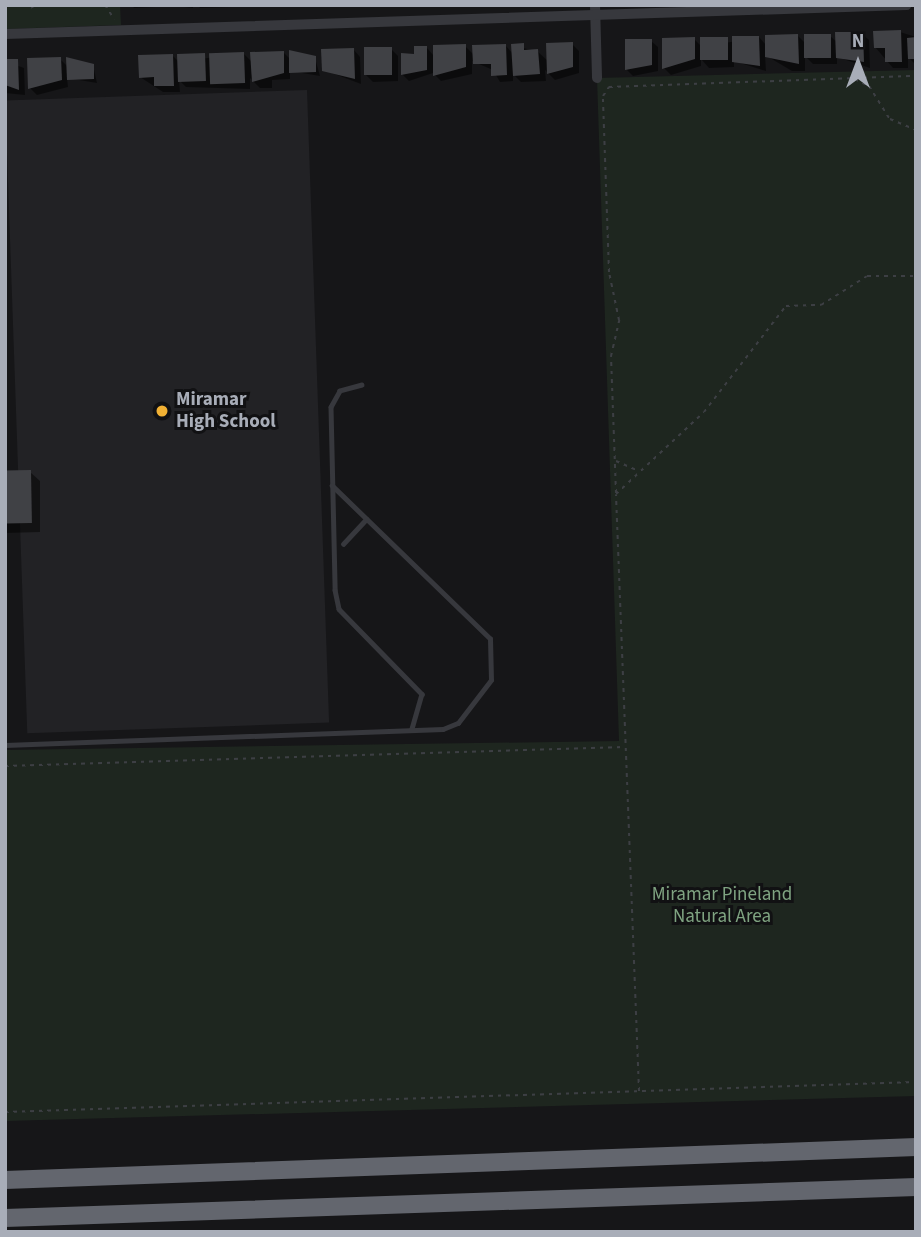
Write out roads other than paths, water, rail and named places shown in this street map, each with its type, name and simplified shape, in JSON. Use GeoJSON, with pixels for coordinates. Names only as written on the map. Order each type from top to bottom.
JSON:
{"type":"FeatureCollection","features":[{"type":"Feature","properties":{"kind":"highway"},"geometry":{"type":"LineString","coordinates":[[5,1180],[916,1147]]}},
{"type":"Feature","properties":{"kind":"highway"},"geometry":{"type":"LineString","coordinates":[[5,1218],[916,1187]]}},
{"type":"Feature","properties":{"kind":"highway"},"geometry":{"type":"LineString","coordinates":[[877,1188],[916,1196]]}},
{"type":"Feature","properties":{"kind":"street"},"geometry":{"type":"LineString","coordinates":[[5,34],[595,10],[907,5]]}},
{"type":"Feature","properties":{"kind":"street"},"geometry":{"type":"LineString","coordinates":[[595,10],[597,78]]}},
{"type":"Feature","properties":{"kind":"lane"},"geometry":{"type":"LineString","coordinates":[[362,385],[333,396],[332,486],[339,609],[422,694],[412,730]]}},
{"type":"Feature","properties":{"kind":"lane"},"geometry":{"type":"LineString","coordinates":[[5,745],[412,730],[458,723],[491,680],[494,653],[482,628],[332,486]]}},
{"type":"Feature","properties":{"kind":"lane"},"geometry":{"type":"LineString","coordinates":[[343,544],[366,519]]}},
{"type":"Feature","properties":{"kind":"place","name":"Miramar High School"},"geometry":{"type":"Point","coordinates":[162,411]}},
{"type":"Feature","properties":{"kind":"park label","name":"Miramar Pineland Natural Area"},"geometry":{"type":"Point","coordinates":[722,906]}}]}
